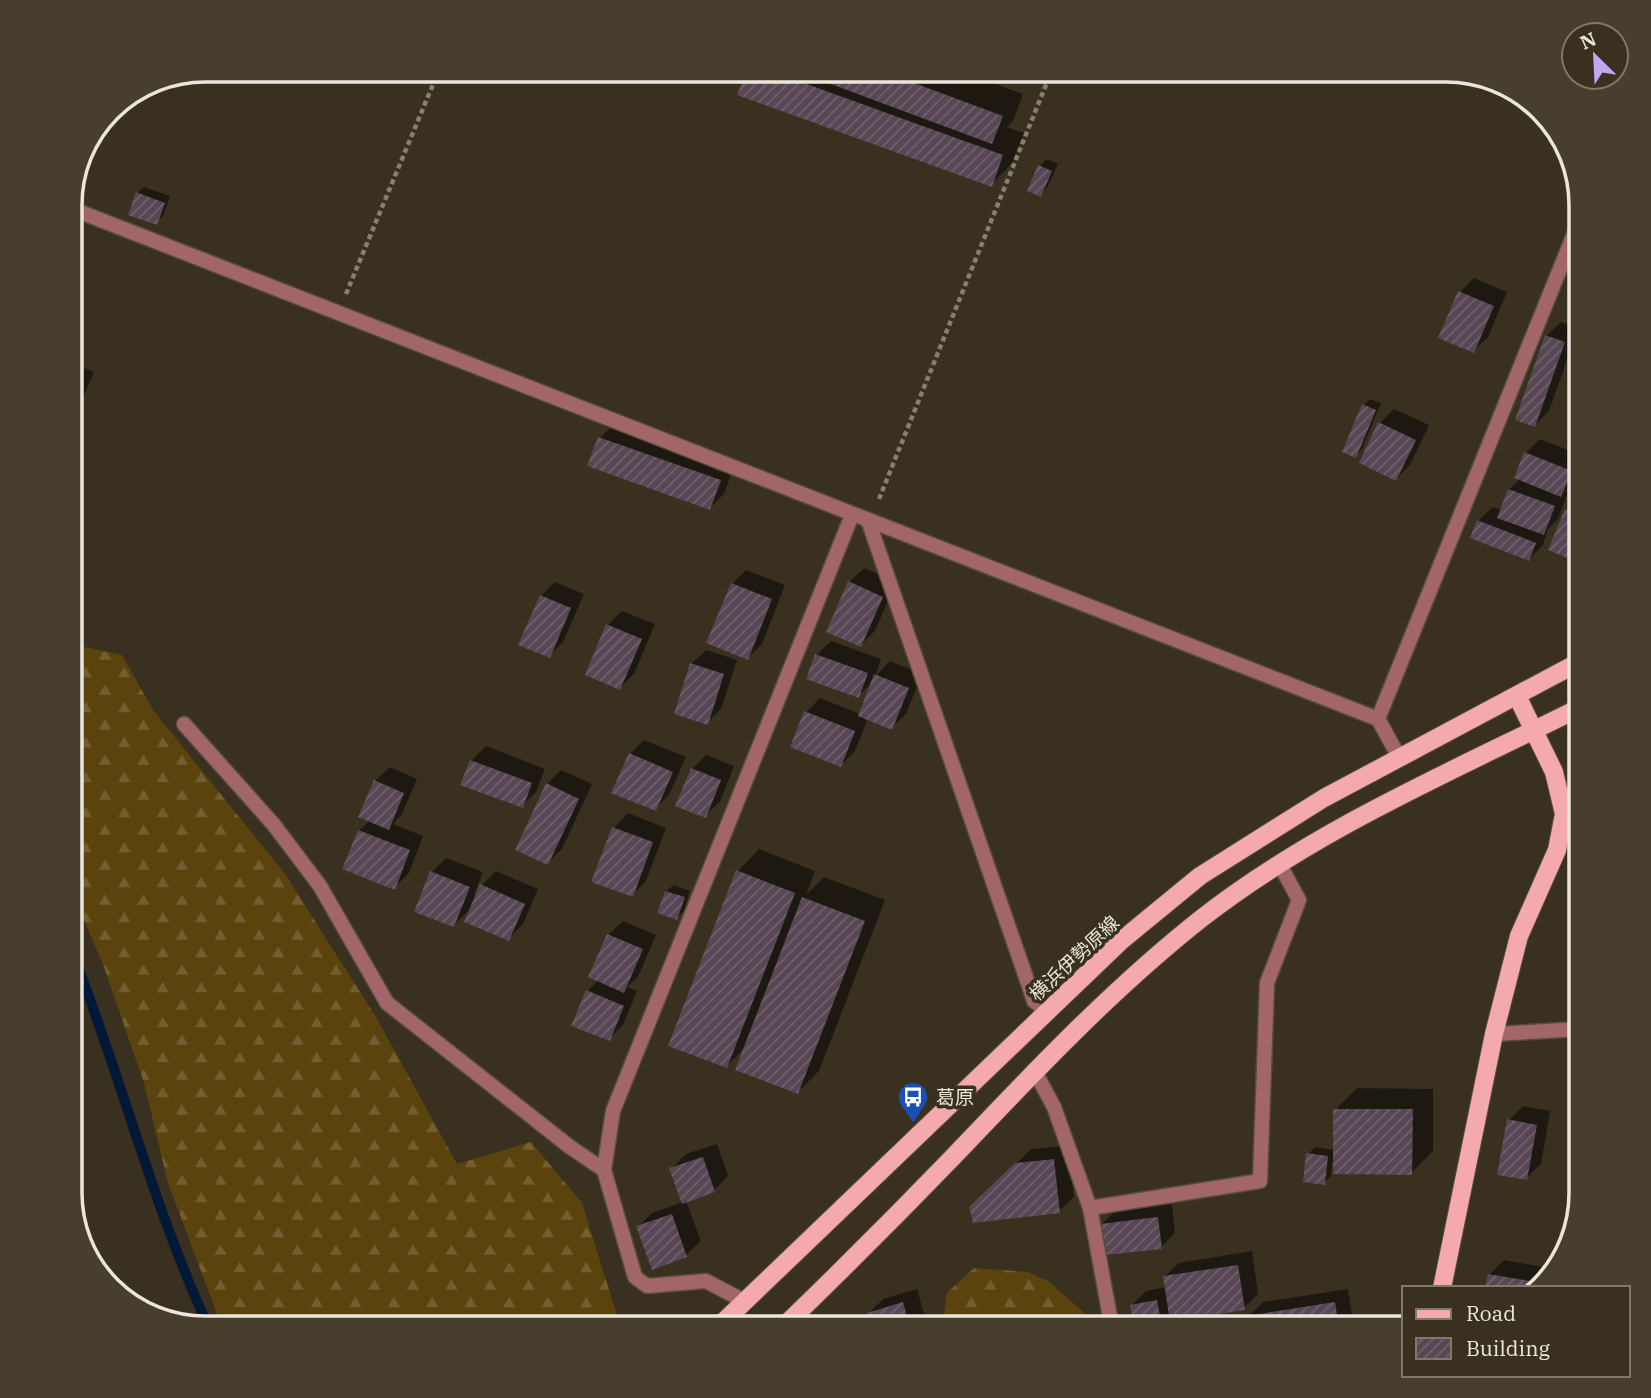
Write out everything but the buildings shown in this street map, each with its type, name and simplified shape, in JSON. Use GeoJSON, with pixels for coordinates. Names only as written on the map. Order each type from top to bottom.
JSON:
{"type":"FeatureCollection","features":[{"type":"Feature","properties":{"kind":"main road","name":"横浜伊勢原線"},"geometry":{"type":"LineString","coordinates":[[729,1316],[1122,940],[1200,876],[1324,798],[1569,668]]}},
{"type":"Feature","properties":{"kind":"main road"},"geometry":{"type":"LineString","coordinates":[[1441,1286],[1494,1034],[1519,936],[1558,850],[1564,814],[1555,772],[1517,696]]}},
{"type":"Feature","properties":{"kind":"main road"},"geometry":{"type":"LineString","coordinates":[[794,1316],[953,1157],[1034,1070],[1145,965],[1204,916],[1280,865],[1407,792],[1569,713]]}},
{"type":"Feature","properties":{"kind":"street"},"geometry":{"type":"LineString","coordinates":[[83,213],[339,310],[869,523],[1378,719],[1399,757]]}},
{"type":"Feature","properties":{"kind":"street"},"geometry":{"type":"LineString","coordinates":[[1378,719],[1569,247]]}},
{"type":"Feature","properties":{"kind":"street"},"geometry":{"type":"LineString","coordinates":[[744,1301],[705,1281],[647,1286],[635,1277],[604,1170],[613,1111],[852,516]]}},
{"type":"Feature","properties":{"kind":"street"},"geometry":{"type":"LineString","coordinates":[[869,523],[1034,1001],[1047,1012]]}},
{"type":"Feature","properties":{"kind":"street"},"geometry":{"type":"LineString","coordinates":[[184,724],[274,825],[320,886],[387,1003],[570,1147],[604,1170]]}},
{"type":"Feature","properties":{"kind":"street"},"geometry":{"type":"LineString","coordinates":[[1090,1208],[1260,1181],[1267,984],[1300,900],[1280,865]]}},
{"type":"Feature","properties":{"kind":"street"},"geometry":{"type":"LineString","coordinates":[[1494,1034],[1569,1030]]}},
{"type":"Feature","properties":{"kind":"street"},"geometry":{"type":"LineString","coordinates":[[1034,1070],[1054,1107],[1090,1208],[1110,1316]]}},
{"type":"Feature","properties":{"kind":"path"},"geometry":{"type":"LineString","coordinates":[[339,310],[434,82]]}},
{"type":"Feature","properties":{"kind":"path"},"geometry":{"type":"LineString","coordinates":[[869,523],[1047,82]]}},
{"type":"Feature","properties":{"kind":"green space"},"geometry":{"type":"Polygon","coordinates":[[[83,647],[122,655],[153,710],[285,874],[376,1017],[457,1164],[531,1142],[582,1203],[617,1316],[217,1314],[168,1183],[144,1083],[104,967],[83,918],[83,647]]]}},
{"type":"Feature","properties":{"kind":"green space"},"geometry":{"type":"Polygon","coordinates":[[[974,1268],[1028,1272],[1048,1281],[1088,1316],[944,1316],[947,1293],[974,1268]]]}},
{"type":"Feature","properties":{"kind":"waterway"},"geometry":{"type":"LineString","coordinates":[[83,981],[170,1234],[204,1316]]}},
{"type":"Feature","properties":{"kind":"place","name":"葛原"},"geometry":{"type":"Point","coordinates":[913,1124]}}]}
